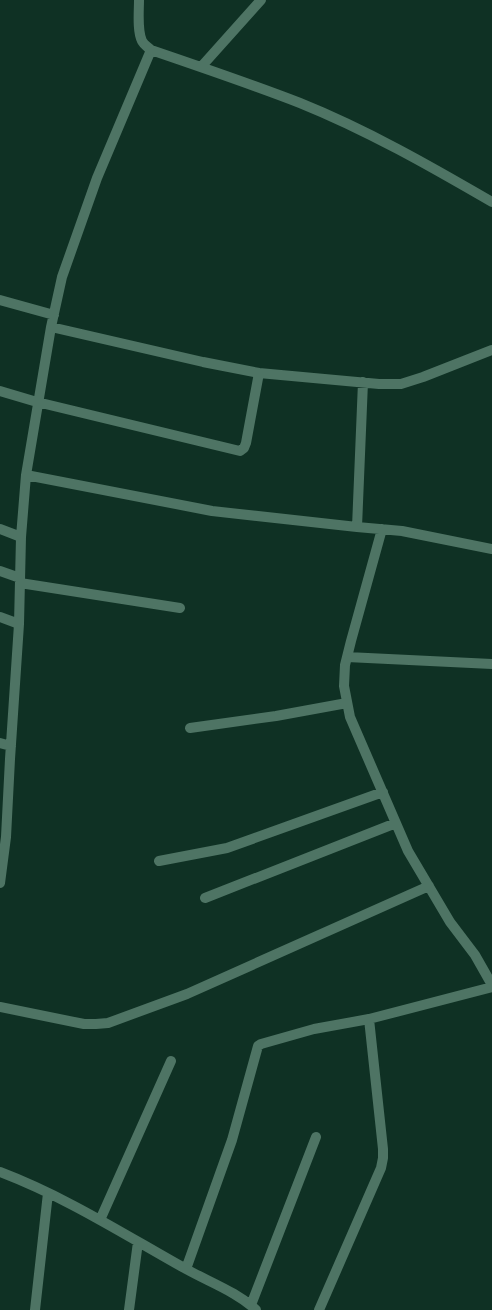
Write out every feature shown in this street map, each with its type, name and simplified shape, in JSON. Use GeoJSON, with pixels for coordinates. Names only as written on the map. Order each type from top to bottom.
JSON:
{"type":"FeatureCollection","features":[{"type":"Feature","properties":{"kind":"street"},"geometry":{"type":"LineString","coordinates":[[139,0],[139,33],[143,43],[151,50],[300,104],[367,134],[436,170],[492,202]]}},
{"type":"Feature","properties":{"kind":"street"},"geometry":{"type":"LineString","coordinates":[[201,67],[261,0]]}},
{"type":"Feature","properties":{"kind":"street"},"geometry":{"type":"LineString","coordinates":[[0,883],[6,837],[4,796],[11,746],[19,624],[21,537],[26,475],[37,402],[62,278],[97,178],[151,50]]}},
{"type":"Feature","properties":{"kind":"street"},"geometry":{"type":"LineString","coordinates":[[0,300],[54,315]]}},
{"type":"Feature","properties":{"kind":"street"},"geometry":{"type":"LineString","coordinates":[[51,327],[203,362],[259,373],[401,384],[492,350]]}},
{"type":"Feature","properties":{"kind":"street"},"geometry":{"type":"LineString","coordinates":[[0,391],[37,402],[240,451],[244,448],[246,443],[259,373]]}},
{"type":"Feature","properties":{"kind":"street"},"geometry":{"type":"LineString","coordinates":[[357,527],[363,382]]}},
{"type":"Feature","properties":{"kind":"street"},"geometry":{"type":"LineString","coordinates":[[26,475],[212,511],[402,531],[492,550]]}},
{"type":"Feature","properties":{"kind":"street"},"geometry":{"type":"LineString","coordinates":[[0,529],[21,537]]}},
{"type":"Feature","properties":{"kind":"street"},"geometry":{"type":"LineString","coordinates":[[186,1269],[232,1140],[258,1046],[302,1031],[369,1019],[492,986],[475,955],[450,922],[408,851],[350,717],[344,686],[345,665],[382,529]]}},
{"type":"Feature","properties":{"kind":"street"},"geometry":{"type":"LineString","coordinates":[[0,571],[20,580],[180,608]]}},
{"type":"Feature","properties":{"kind":"street"},"geometry":{"type":"LineString","coordinates":[[0,618],[19,624]]}},
{"type":"Feature","properties":{"kind":"street"},"geometry":{"type":"LineString","coordinates":[[347,657],[492,664]]}},
{"type":"Feature","properties":{"kind":"street"},"geometry":{"type":"LineString","coordinates":[[190,728],[276,716],[347,703]]}},
{"type":"Feature","properties":{"kind":"street"},"geometry":{"type":"LineString","coordinates":[[0,743],[11,746]]}},
{"type":"Feature","properties":{"kind":"street"},"geometry":{"type":"LineString","coordinates":[[159,861],[227,848],[383,792]]}},
{"type":"Feature","properties":{"kind":"street"},"geometry":{"type":"LineString","coordinates":[[205,898],[396,823]]}},
{"type":"Feature","properties":{"kind":"street"},"geometry":{"type":"LineString","coordinates":[[0,1007],[84,1024],[108,1023],[188,994],[429,886]]}},
{"type":"Feature","properties":{"kind":"street"},"geometry":{"type":"LineString","coordinates":[[319,1310],[383,1158],[369,1019]]}},
{"type":"Feature","properties":{"kind":"street"},"geometry":{"type":"LineString","coordinates":[[100,1220],[171,1060]]}},
{"type":"Feature","properties":{"kind":"street"},"geometry":{"type":"LineString","coordinates":[[0,1172],[70,1203],[226,1290],[254,1308],[316,1137]]}},
{"type":"Feature","properties":{"kind":"street"},"geometry":{"type":"LineString","coordinates":[[35,1310],[48,1193]]}},
{"type":"Feature","properties":{"kind":"street"},"geometry":{"type":"LineString","coordinates":[[129,1310],[138,1242]]}}]}
